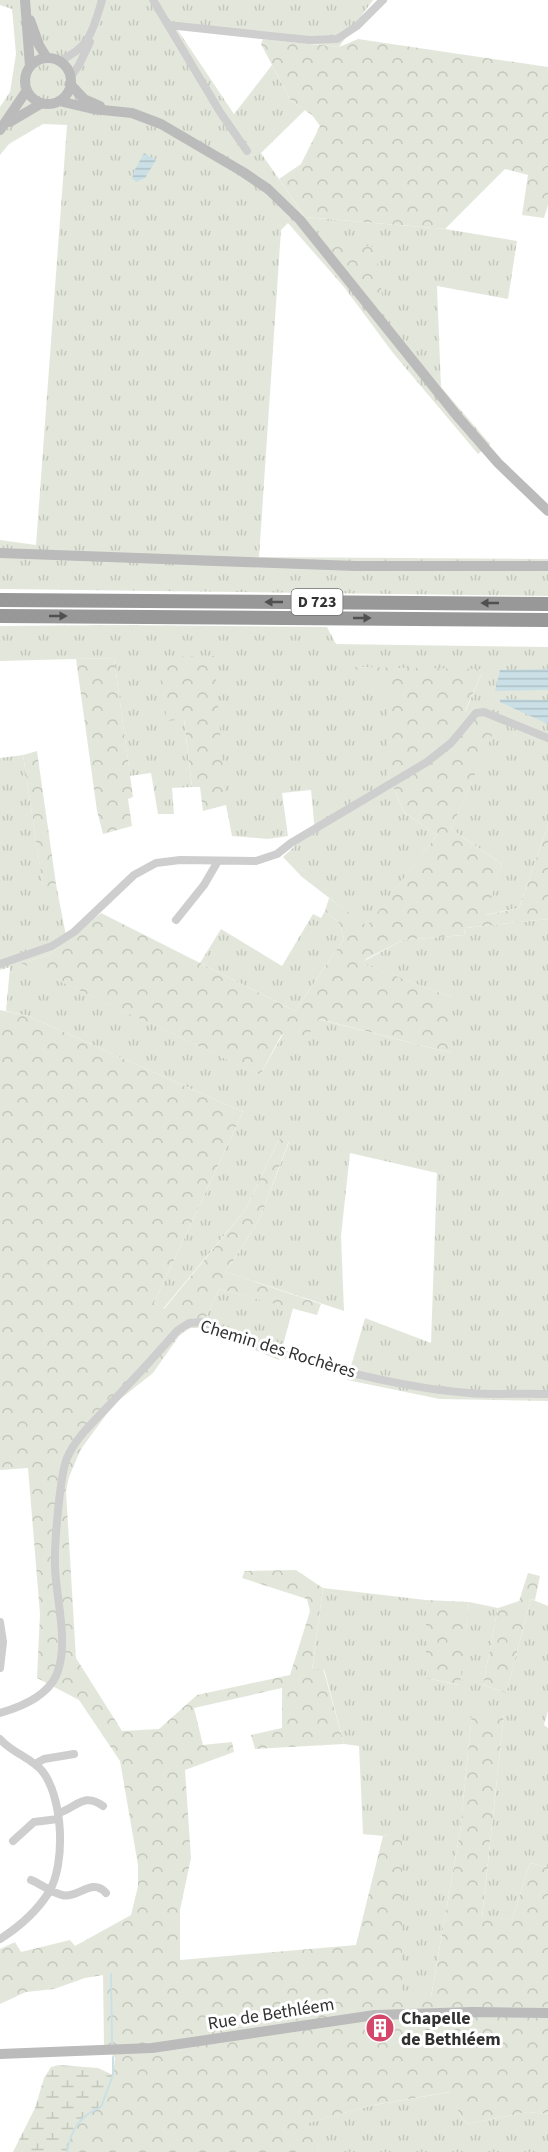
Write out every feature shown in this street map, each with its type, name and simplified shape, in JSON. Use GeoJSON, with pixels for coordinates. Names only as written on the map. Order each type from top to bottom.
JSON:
{"type":"FeatureCollection","features":[{"type":"Feature","properties":{"kind":"highway","name":"D 723"},"geometry":{"type":"LineString","coordinates":[[0,600],[548,604]]}},
{"type":"Feature","properties":{"kind":"highway","name":"D 723"},"geometry":{"type":"LineString","coordinates":[[0,616],[548,620]]}},
{"type":"Feature","properties":{"kind":"main road"},"geometry":{"type":"LineString","coordinates":[[26,5],[39,45],[47,58]]}},
{"type":"Feature","properties":{"kind":"main road"},"geometry":{"type":"LineString","coordinates":[[26,5],[30,66]]}},
{"type":"Feature","properties":{"kind":"main road"},"geometry":{"type":"LineString","coordinates":[[42,103],[27,90],[25,77],[30,66],[47,58],[59,61],[68,71],[70,81],[84,99],[105,109]]}},
{"type":"Feature","properties":{"kind":"main road"},"geometry":{"type":"LineString","coordinates":[[58,101],[64,96],[70,81]]}},
{"type":"Feature","properties":{"kind":"main road"},"geometry":{"type":"LineString","coordinates":[[1,129],[27,90]]}},
{"type":"Feature","properties":{"kind":"main road"},"geometry":{"type":"LineString","coordinates":[[1,129],[27,110],[42,103],[58,101],[93,109],[132,113],[161,124],[268,189],[300,220],[464,424],[498,463],[548,511]]}},
{"type":"Feature","properties":{"kind":"main road"},"geometry":{"type":"LineString","coordinates":[[0,553],[355,566],[548,566]]}},
{"type":"Feature","properties":{"kind":"main road","name":"Rue de Bethléem"},"geometry":{"type":"LineString","coordinates":[[0,2054],[152,2048],[375,2015],[472,2012],[548,2013]]}},
{"type":"Feature","properties":{"kind":"street"},"geometry":{"type":"LineString","coordinates":[[59,61],[75,54],[83,47],[92,30],[102,0]]}},
{"type":"Feature","properties":{"kind":"street"},"geometry":{"type":"LineString","coordinates":[[153,0],[246,151]]}},
{"type":"Feature","properties":{"kind":"street"},"geometry":{"type":"LineString","coordinates":[[168,25],[309,40],[337,39],[357,26],[383,0]]}},
{"type":"Feature","properties":{"kind":"street"},"geometry":{"type":"LineString","coordinates":[[70,81],[90,45],[92,30]]}},
{"type":"Feature","properties":{"kind":"street"},"geometry":{"type":"LineString","coordinates":[[0,964],[51,946],[74,932],[134,875],[156,863],[180,860],[256,861],[277,854],[291,843],[440,753],[476,713],[484,712],[548,738]]}},
{"type":"Feature","properties":{"kind":"street"},"geometry":{"type":"LineString","coordinates":[[176,920],[204,885],[218,861]]}},
{"type":"Feature","properties":{"kind":"street","name":"Chemin des Rochères"},"geometry":{"type":"LineString","coordinates":[[0,1713],[22,1706],[41,1693],[52,1681],[59,1666],[61,1621],[55,1565],[66,1460],[83,1433],[178,1330],[189,1323],[201,1322],[286,1355],[360,1374],[436,1389],[478,1394],[548,1394]]}},
{"type":"Feature","properties":{"kind":"street"},"geometry":{"type":"LineString","coordinates":[[0,1622],[3,1649],[0,1668]]}},
{"type":"Feature","properties":{"kind":"street"},"geometry":{"type":"LineString","coordinates":[[0,1939],[27,1919],[51,1889],[57,1864],[58,1816],[54,1790],[43,1772],[35,1764],[2,1744]]}},
{"type":"Feature","properties":{"kind":"street"},"geometry":{"type":"LineString","coordinates":[[35,1764],[44,1759],[74,1754]]}},
{"type":"Feature","properties":{"kind":"street"},"geometry":{"type":"LineString","coordinates":[[13,1840],[34,1822],[58,1816],[88,1799],[95,1800],[103,1806]]}},
{"type":"Feature","properties":{"kind":"street"},"geometry":{"type":"LineString","coordinates":[[31,1880],[61,1895],[95,1887],[102,1888],[106,1893]]}},
{"type":"Feature","properties":{"kind":"green space"},"geometry":{"type":"Polygon","coordinates":[[[0,0],[373,0],[339,47],[177,29],[234,114],[272,65],[291,101],[305,110],[261,153],[305,217],[445,229],[517,241],[508,299],[437,286],[441,387],[490,444],[478,454],[393,353],[344,287],[288,223],[281,230],[259,557],[548,559],[548,596],[0,589],[0,540],[36,545],[67,125],[43,124],[9,144],[0,155],[0,107],[10,92],[16,54],[12,9],[0,5],[0,0]]]}},
{"type":"Feature","properties":{"kind":"green space"},"geometry":{"type":"Polygon","coordinates":[[[263,39],[339,47],[358,39],[548,67],[548,205],[544,218],[522,215],[528,175],[505,169],[445,229],[305,217],[279,179],[301,164],[320,126],[312,115],[291,101],[261,44],[263,39]]]}},
{"type":"Feature","properties":{"kind":"green space"},"geometry":{"type":"Polygon","coordinates":[[[323,240],[376,247],[385,320],[323,240]]]}},
{"type":"Feature","properties":{"kind":"green space"},"geometry":{"type":"Polygon","coordinates":[[[0,626],[327,627],[336,644],[548,647],[548,825],[519,908],[485,915],[502,864],[451,829],[496,725],[465,712],[482,673],[354,667],[389,692],[388,775],[404,812],[437,835],[367,927],[302,877],[283,857],[298,843],[315,833],[311,790],[282,793],[288,836],[268,839],[232,836],[226,805],[184,719],[192,787],[172,788],[174,814],[158,814],[151,773],[130,776],[114,658],[0,661],[0,626]]]}},
{"type":"Feature","properties":{"kind":"green space"},"geometry":{"type":"Polygon","coordinates":[[[214,656],[226,805],[203,811],[200,787],[192,787],[184,719],[167,721],[157,657],[214,656]]]}},
{"type":"Feature","properties":{"kind":"green space"},"geometry":{"type":"Polygon","coordinates":[[[114,658],[133,797],[128,799],[132,826],[103,834],[97,811],[76,659],[114,658]]]}},
{"type":"Feature","properties":{"kind":"green space"},"geometry":{"type":"Polygon","coordinates":[[[353,667],[481,669],[482,673],[465,711],[497,724],[451,829],[502,864],[486,915],[519,908],[548,825],[548,919],[465,928],[464,935],[403,940],[366,959],[364,964],[451,997],[451,1053],[319,1019],[303,1043],[282,1034],[260,1075],[21,963],[49,955],[101,913],[295,1011],[344,939],[340,924],[325,911],[329,898],[367,926],[437,835],[404,812],[388,775],[388,692],[353,667]]]}},
{"type":"Feature","properties":{"kind":"green space"},"geometry":{"type":"Polygon","coordinates":[[[37,751],[56,884],[43,887],[23,755],[37,751]]]}},
{"type":"Feature","properties":{"kind":"green space"},"geometry":{"type":"Polygon","coordinates":[[[23,755],[43,886],[56,884],[67,941],[49,955],[22,963],[260,1075],[283,1034],[318,1019],[451,1053],[451,997],[363,964],[366,960],[403,940],[464,935],[465,928],[548,919],[548,1401],[440,1399],[347,1380],[365,1318],[431,1343],[437,1173],[350,1153],[341,1236],[344,1311],[226,1272],[259,1220],[289,1142],[279,1139],[246,1209],[163,1309],[154,1303],[243,1112],[28,1016],[6,1011],[10,967],[0,970],[0,758],[23,755]]]}},
{"type":"Feature","properties":{"kind":"green space"},"geometry":{"type":"Polygon","coordinates":[[[325,911],[340,924],[344,939],[295,1011],[200,963],[221,929],[282,966],[313,914],[321,918],[325,911]]]}},
{"type":"Feature","properties":{"kind":"green space"},"geometry":{"type":"Polygon","coordinates":[[[0,1010],[28,1016],[243,1112],[154,1303],[164,1309],[246,1209],[279,1139],[289,1141],[259,1220],[226,1272],[321,1304],[317,1315],[219,1289],[201,1328],[190,1328],[179,1336],[153,1373],[114,1404],[81,1449],[69,1477],[66,1491],[76,1658],[122,1731],[159,1729],[197,1695],[290,1675],[310,1611],[307,1599],[242,1578],[245,1571],[296,1570],[323,1588],[312,1670],[323,1668],[344,1744],[255,1749],[251,1735],[282,1728],[282,1688],[194,1708],[203,1745],[232,1742],[234,1752],[185,1770],[191,1858],[180,1910],[180,1960],[356,1945],[383,1836],[402,1833],[402,1997],[431,1997],[460,1832],[472,1714],[504,1714],[482,1917],[512,1919],[530,1863],[548,1867],[548,2114],[528,2112],[467,2124],[461,2117],[450,2092],[373,2105],[308,2123],[319,2152],[67,2152],[78,2124],[87,2115],[101,2107],[113,2075],[115,2058],[104,2045],[103,1975],[85,1978],[54,1989],[26,1992],[0,2004],[0,1949],[15,1942],[21,1952],[70,1940],[75,1946],[131,1915],[138,1886],[138,1865],[120,1761],[79,1700],[37,1678],[40,1614],[28,1468],[0,1470],[0,1010]]]}},
{"type":"Feature","properties":{"kind":"green space"},"geometry":{"type":"Polygon","coordinates":[[[219,1289],[293,1308],[279,1360],[201,1328],[219,1289]]]}},
{"type":"Feature","properties":{"kind":"green space"},"geometry":{"type":"Polygon","coordinates":[[[528,1573],[540,1576],[535,1600],[531,1599],[506,1693],[483,1685],[498,1608],[519,1601],[528,1573]]]}},
{"type":"Feature","properties":{"kind":"green space"},"geometry":{"type":"Polygon","coordinates":[[[323,1588],[426,1600],[426,1678],[459,1685],[469,1602],[498,1608],[483,1685],[506,1693],[531,1599],[548,1606],[548,1711],[544,1725],[548,1728],[548,1867],[530,1863],[512,1919],[482,1918],[504,1714],[472,1714],[460,1832],[431,1997],[402,1997],[402,1834],[383,1836],[363,1834],[359,1746],[344,1744],[324,1669],[312,1671],[323,1588]]]}},
{"type":"Feature","properties":{"kind":"green space"},"geometry":{"type":"Polygon","coordinates":[[[426,1600],[469,1602],[460,1685],[426,1678],[426,1600]]]}},
{"type":"Feature","properties":{"kind":"green space"},"geometry":{"type":"Polygon","coordinates":[[[59,2065],[98,2068],[113,2075],[101,2107],[87,2115],[78,2124],[67,2152],[13,2152],[35,2108],[44,2078],[51,2067],[59,2065]]]}},
{"type":"Feature","properties":{"kind":"green space"},"geometry":{"type":"Polygon","coordinates":[[[451,2092],[461,2117],[467,2124],[528,2112],[548,2114],[548,2152],[319,2152],[307,2123],[373,2105],[451,2092]]]}},
{"type":"Feature","properties":{"kind":"water"},"geometry":{"type":"Polygon","coordinates":[[[144,153],[156,160],[145,178],[137,182],[132,179],[144,153]]]}},
{"type":"Feature","properties":{"kind":"water"},"geometry":{"type":"Polygon","coordinates":[[[548,669],[548,690],[495,691],[500,670],[548,669]]]}},
{"type":"Feature","properties":{"kind":"water"},"geometry":{"type":"Polygon","coordinates":[[[500,699],[548,700],[548,724],[500,702],[500,699]]]}},
{"type":"Feature","properties":{"kind":"waterway"},"geometry":{"type":"LineString","coordinates":[[111,1974],[112,2044]]}},
{"type":"Feature","properties":{"kind":"waterway"},"geometry":{"type":"LineString","coordinates":[[67,2152],[78,2124],[87,2115],[101,2107],[113,2075],[113,2057]]}},
{"type":"Feature","properties":{"kind":"place","name":"Chapelle de Bethléem"},"geometry":{"type":"Point","coordinates":[380,2028]}}]}
